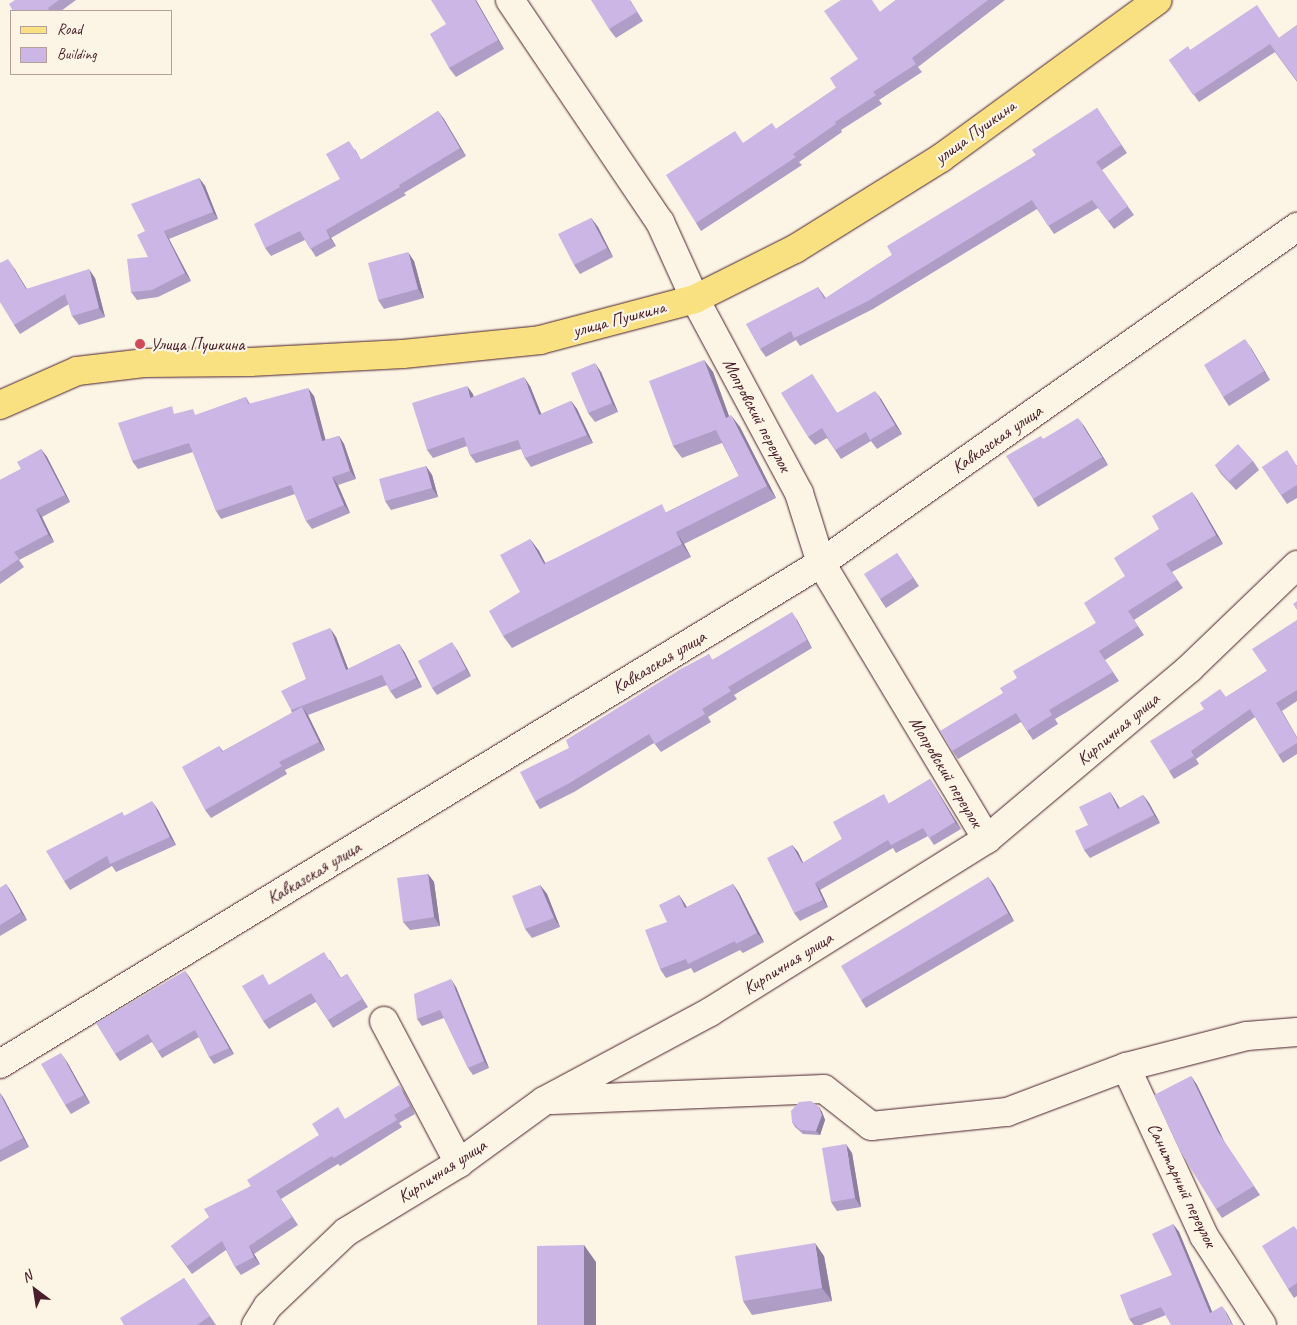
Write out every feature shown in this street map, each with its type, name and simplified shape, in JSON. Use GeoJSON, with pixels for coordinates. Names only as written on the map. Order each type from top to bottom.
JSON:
{"type":"FeatureCollection","features":[{"type":"Feature","properties":{"kind":"main road","name":"улица Пушкина"},"geometry":{"type":"LineString","coordinates":[[0,405],[77,371],[144,363],[250,362],[403,354],[540,340],[695,299],[796,249],[941,158],[1158,0]]}},
{"type":"Feature","properties":{"kind":"street","name":"Мопровский переулок"},"geometry":{"type":"LineString","coordinates":[[510,0],[660,222],[695,299],[799,493],[821,563],[987,840]]}},
{"type":"Feature","properties":{"kind":"street","name":"Кавказская улица"},"geometry":{"type":"LineString","coordinates":[[0,1064],[821,563],[1297,227]]}},
{"type":"Feature","properties":{"kind":"street","name":"Кирпичная улица"},"geometry":{"type":"LineString","coordinates":[[256,1325],[268,1306],[346,1232],[459,1163],[544,1101],[710,1012],[987,840],[1189,669],[1297,565]]}},
{"type":"Feature","properties":{"kind":"street"},"geometry":{"type":"LineString","coordinates":[[384,1021],[459,1163]]}},
{"type":"Feature","properties":{"kind":"street"},"geometry":{"type":"LineString","coordinates":[[544,1101],[824,1089],[871,1126],[1007,1112],[1126,1067],[1247,1036],[1297,1032]]}},
{"type":"Feature","properties":{"kind":"street","name":"Санитарный переулок"},"geometry":{"type":"LineString","coordinates":[[1126,1067],[1204,1236],[1262,1325]]}},
{"type":"Feature","properties":{"kind":"building"},"geometry":{"type":"Polygon","coordinates":[[[15,0],[59,0],[48,8],[49,10],[12,10],[9,4],[15,0]]]}},
{"type":"Feature","properties":{"kind":"building"},"geometry":{"type":"Polygon","coordinates":[[[431,0],[475,0],[498,40],[449,68],[430,34],[446,24],[431,0]]]}},
{"type":"Feature","properties":{"kind":"building"},"geometry":{"type":"Polygon","coordinates":[[[591,0],[629,0],[637,12],[609,29],[591,0]]]}},
{"type":"Feature","properties":{"kind":"building"},"geometry":{"type":"Polygon","coordinates":[[[841,0],[872,0],[880,12],[896,0],[988,0],[912,58],[916,64],[873,92],[876,95],[835,122],[836,124],[793,154],[796,157],[696,223],[666,175],[735,131],[743,143],[772,123],[776,129],[836,88],[830,78],[858,59],[824,11],[841,0]]]}},
{"type":"Feature","properties":{"kind":"building"},"geometry":{"type":"Polygon","coordinates":[[[1257,5],[1279,38],[1297,25],[1297,81],[1270,44],[1193,95],[1169,60],[1188,46],[1190,50],[1257,5]]]}},
{"type":"Feature","properties":{"kind":"building"},"geometry":{"type":"Polygon","coordinates":[[[1097,108],[1121,145],[1096,162],[1128,206],[1108,221],[1092,200],[1048,226],[1032,200],[868,301],[794,338],[791,331],[760,349],[746,324],[818,287],[824,299],[892,255],[887,246],[1036,155],[1032,150],[1097,108]]]}},
{"type":"Feature","properties":{"kind":"building"},"geometry":{"type":"Polygon","coordinates":[[[438,111],[460,148],[399,185],[400,187],[326,230],[330,238],[310,249],[300,231],[265,248],[254,224],[340,179],[326,154],[349,141],[361,160],[438,111]]]}},
{"type":"Feature","properties":{"kind":"building"},"geometry":{"type":"Polygon","coordinates":[[[199,178],[213,212],[164,231],[185,273],[152,290],[131,292],[127,259],[148,257],[137,235],[145,231],[131,204],[199,178]]]}},
{"type":"Feature","properties":{"kind":"building"},"geometry":{"type":"Polygon","coordinates":[[[591,218],[607,248],[574,265],[558,234],[591,218]]]}},
{"type":"Feature","properties":{"kind":"building"},"geometry":{"type":"Polygon","coordinates":[[[408,252],[418,289],[378,300],[368,263],[408,252]]]}},
{"type":"Feature","properties":{"kind":"building"},"geometry":{"type":"Polygon","coordinates":[[[8,259],[26,289],[89,269],[99,308],[72,316],[65,294],[14,325],[0,302],[0,263],[8,259]]]}},
{"type":"Feature","properties":{"kind":"building"},"geometry":{"type":"Polygon","coordinates":[[[1245,339],[1264,371],[1223,397],[1204,365],[1245,339]]]}},
{"type":"Feature","properties":{"kind":"building"},"geometry":{"type":"Polygon","coordinates":[[[704,360],[726,418],[731,415],[767,486],[676,532],[682,544],[503,636],[489,611],[520,592],[500,555],[530,539],[544,564],[662,504],[666,513],[739,476],[716,430],[673,446],[649,381],[704,360]]]}},
{"type":"Feature","properties":{"kind":"building"},"geometry":{"type":"Polygon","coordinates":[[[595,363],[612,403],[588,413],[571,373],[595,363]]]}},
{"type":"Feature","properties":{"kind":"building"},"geometry":{"type":"Polygon","coordinates":[[[812,374],[837,413],[875,391],[895,425],[870,440],[866,432],[835,450],[822,428],[808,437],[781,393],[812,374]]]}},
{"type":"Feature","properties":{"kind":"building"},"geometry":{"type":"Polygon","coordinates":[[[524,377],[539,415],[571,401],[587,435],[525,458],[518,440],[470,455],[464,437],[427,450],[412,403],[467,386],[470,398],[524,377]]]}},
{"type":"Feature","properties":{"kind":"building"},"geometry":{"type":"Polygon","coordinates":[[[308,388],[322,441],[339,436],[350,471],[332,477],[344,505],[306,521],[291,485],[216,511],[189,443],[132,461],[118,423],[172,406],[174,414],[193,409],[195,415],[246,397],[248,404],[308,388]]]}},
{"type":"Feature","properties":{"kind":"building"},"geometry":{"type":"Polygon","coordinates":[[[1078,418],[1102,457],[1033,499],[1006,456],[1041,436],[1043,439],[1078,418]]]}},
{"type":"Feature","properties":{"kind":"building"},"geometry":{"type":"Polygon","coordinates":[[[1238,444],[1253,461],[1229,481],[1215,465],[1238,444]]]}},
{"type":"Feature","properties":{"kind":"building"},"geometry":{"type":"Polygon","coordinates":[[[41,449],[65,495],[36,509],[48,534],[14,552],[19,559],[0,572],[0,480],[21,469],[17,462],[41,449]]]}},
{"type":"Feature","properties":{"kind":"building"},"geometry":{"type":"Polygon","coordinates":[[[1287,450],[1297,466],[1297,485],[1281,495],[1262,467],[1287,450]]]}},
{"type":"Feature","properties":{"kind":"building"},"geometry":{"type":"Polygon","coordinates":[[[426,466],[432,488],[385,501],[379,479],[426,466]]]}},
{"type":"Feature","properties":{"kind":"building"},"geometry":{"type":"Polygon","coordinates":[[[1192,492],[1216,535],[1166,564],[1177,580],[1128,611],[1138,626],[1099,651],[1113,672],[1049,710],[1052,715],[1027,731],[1016,713],[952,751],[940,731],[1003,693],[1000,688],[1017,678],[1013,671],[1096,623],[1084,603],[1125,576],[1114,558],[1159,529],[1152,516],[1192,492]]]}},
{"type":"Feature","properties":{"kind":"building"},"geometry":{"type":"Polygon","coordinates":[[[897,553],[913,578],[880,599],[864,574],[897,553]]]}},
{"type":"Feature","properties":{"kind":"building"},"geometry":{"type":"Polygon","coordinates":[[[1297,601],[1297,610],[1293,604],[1297,601]]]}},
{"type":"Feature","properties":{"kind":"building"},"geometry":{"type":"Polygon","coordinates":[[[792,612],[807,640],[728,687],[731,691],[702,709],[705,714],[655,744],[649,734],[568,784],[535,801],[520,772],[569,748],[566,740],[679,670],[709,654],[712,660],[792,612]]]}},
{"type":"Feature","properties":{"kind":"building"},"geometry":{"type":"Polygon","coordinates":[[[1297,620],[1297,690],[1276,703],[1297,738],[1297,743],[1278,755],[1250,709],[1191,751],[1194,756],[1169,771],[1150,741],[1204,709],[1200,703],[1220,689],[1226,697],[1267,671],[1252,649],[1297,620]]]}},
{"type":"Feature","properties":{"kind":"building"},"geometry":{"type":"Polygon","coordinates":[[[330,628],[346,670],[399,644],[416,678],[390,691],[382,675],[291,710],[281,691],[306,679],[292,643],[330,628]]]}},
{"type":"Feature","properties":{"kind":"building"},"geometry":{"type":"Polygon","coordinates":[[[452,642],[466,669],[432,688],[418,661],[452,642]]]}},
{"type":"Feature","properties":{"kind":"building"},"geometry":{"type":"Polygon","coordinates":[[[302,707],[319,742],[279,762],[282,766],[205,810],[182,767],[219,746],[222,752],[302,707]]]}},
{"type":"Feature","properties":{"kind":"building"},"geometry":{"type":"Polygon","coordinates":[[[930,779],[955,822],[929,838],[923,828],[891,845],[888,840],[815,883],[823,900],[794,913],[767,858],[792,845],[802,863],[842,839],[833,822],[884,794],[889,804],[930,779]]]}},
{"type":"Feature","properties":{"kind":"building"},"geometry":{"type":"Polygon","coordinates":[[[1110,792],[1118,809],[1143,795],[1154,815],[1084,850],[1075,831],[1088,825],[1079,807],[1110,792]]]}},
{"type":"Feature","properties":{"kind":"building"},"geometry":{"type":"Polygon","coordinates":[[[152,801],[170,837],[110,864],[107,856],[64,881],[46,851],[122,812],[124,816],[152,801]]]}},
{"type":"Feature","properties":{"kind":"building"},"geometry":{"type":"Polygon","coordinates":[[[428,874],[434,917],[403,922],[397,878],[428,874]]]}},
{"type":"Feature","properties":{"kind":"building"},"geometry":{"type":"Polygon","coordinates":[[[988,877],[1008,913],[861,1000],[841,966],[988,877]]]}},
{"type":"Feature","properties":{"kind":"building"},"geometry":{"type":"Polygon","coordinates":[[[6,884],[21,912],[0,925],[0,888],[6,884]]]}},
{"type":"Feature","properties":{"kind":"building"},"geometry":{"type":"Polygon","coordinates":[[[733,884],[757,933],[736,944],[735,941],[688,964],[686,959],[660,969],[645,930],[667,922],[659,905],[679,895],[685,908],[733,884]]]}},
{"type":"Feature","properties":{"kind":"building"},"geometry":{"type":"Polygon","coordinates":[[[540,885],[554,918],[525,929],[512,896],[540,885]]]}},
{"type":"Feature","properties":{"kind":"building"},"geometry":{"type":"Polygon","coordinates":[[[324,952],[340,978],[347,974],[362,999],[328,1020],[311,993],[263,1021],[242,986],[263,974],[269,985],[324,952]]]}},
{"type":"Feature","properties":{"kind":"building"},"geometry":{"type":"Polygon","coordinates":[[[185,971],[229,1048],[209,1057],[195,1030],[158,1051],[148,1034],[115,1054],[96,1023],[185,971]]]}},
{"type":"Feature","properties":{"kind":"building"},"geometry":{"type":"Polygon","coordinates":[[[451,979],[484,1061],[468,1068],[440,1010],[417,1019],[414,994],[451,979]]]}},
{"type":"Feature","properties":{"kind":"building"},"geometry":{"type":"Polygon","coordinates":[[[61,1053],[84,1095],[65,1105],[41,1064],[61,1053]]]}},
{"type":"Feature","properties":{"kind":"building"},"geometry":{"type":"Polygon","coordinates":[[[1191,1076],[1218,1132],[1254,1186],[1216,1209],[1181,1153],[1154,1095],[1191,1076]]]}},
{"type":"Feature","properties":{"kind":"building"},"geometry":{"type":"Polygon","coordinates":[[[399,1085],[410,1106],[394,1115],[397,1120],[334,1158],[332,1156],[276,1191],[292,1217],[249,1246],[254,1257],[235,1267],[222,1241],[187,1266],[171,1246],[209,1217],[204,1209],[251,1186],[247,1180],[319,1135],[312,1124],[338,1107],[345,1119],[399,1085]]]}},
{"type":"Feature","properties":{"kind":"building"},"geometry":{"type":"Polygon","coordinates":[[[0,1094],[23,1138],[0,1150],[0,1094]]]}},
{"type":"Feature","properties":{"kind":"building"},"geometry":{"type":"Polygon","coordinates":[[[811,1101],[819,1107],[822,1115],[816,1131],[800,1130],[792,1122],[791,1111],[799,1102],[811,1101]]]}},
{"type":"Feature","properties":{"kind":"building"},"geometry":{"type":"Polygon","coordinates":[[[846,1144],[855,1198],[831,1202],[822,1148],[846,1144]]]}},
{"type":"Feature","properties":{"kind":"building"},"geometry":{"type":"Polygon","coordinates":[[[1173,1224],[1210,1313],[1222,1306],[1232,1325],[1171,1325],[1161,1307],[1129,1319],[1120,1295],[1172,1275],[1152,1234],[1173,1224]]]}},
{"type":"Feature","properties":{"kind":"building"},"geometry":{"type":"Polygon","coordinates":[[[1294,1226],[1297,1230],[1297,1283],[1288,1289],[1262,1246],[1294,1226]]]}},
{"type":"Feature","properties":{"kind":"building"},"geometry":{"type":"Polygon","coordinates":[[[815,1243],[822,1288],[743,1301],[735,1256],[815,1243]]]}},
{"type":"Feature","properties":{"kind":"building"},"geometry":{"type":"Polygon","coordinates":[[[584,1245],[584,1325],[537,1325],[537,1246],[584,1245]]]}},
{"type":"Feature","properties":{"kind":"building"},"geometry":{"type":"Polygon","coordinates":[[[184,1278],[210,1316],[197,1325],[124,1325],[120,1318],[184,1278]]]}},
{"type":"Feature","properties":{"kind":"place","name":"Улица Пушкина"},"geometry":{"type":"Point","coordinates":[140,344]}}]}
